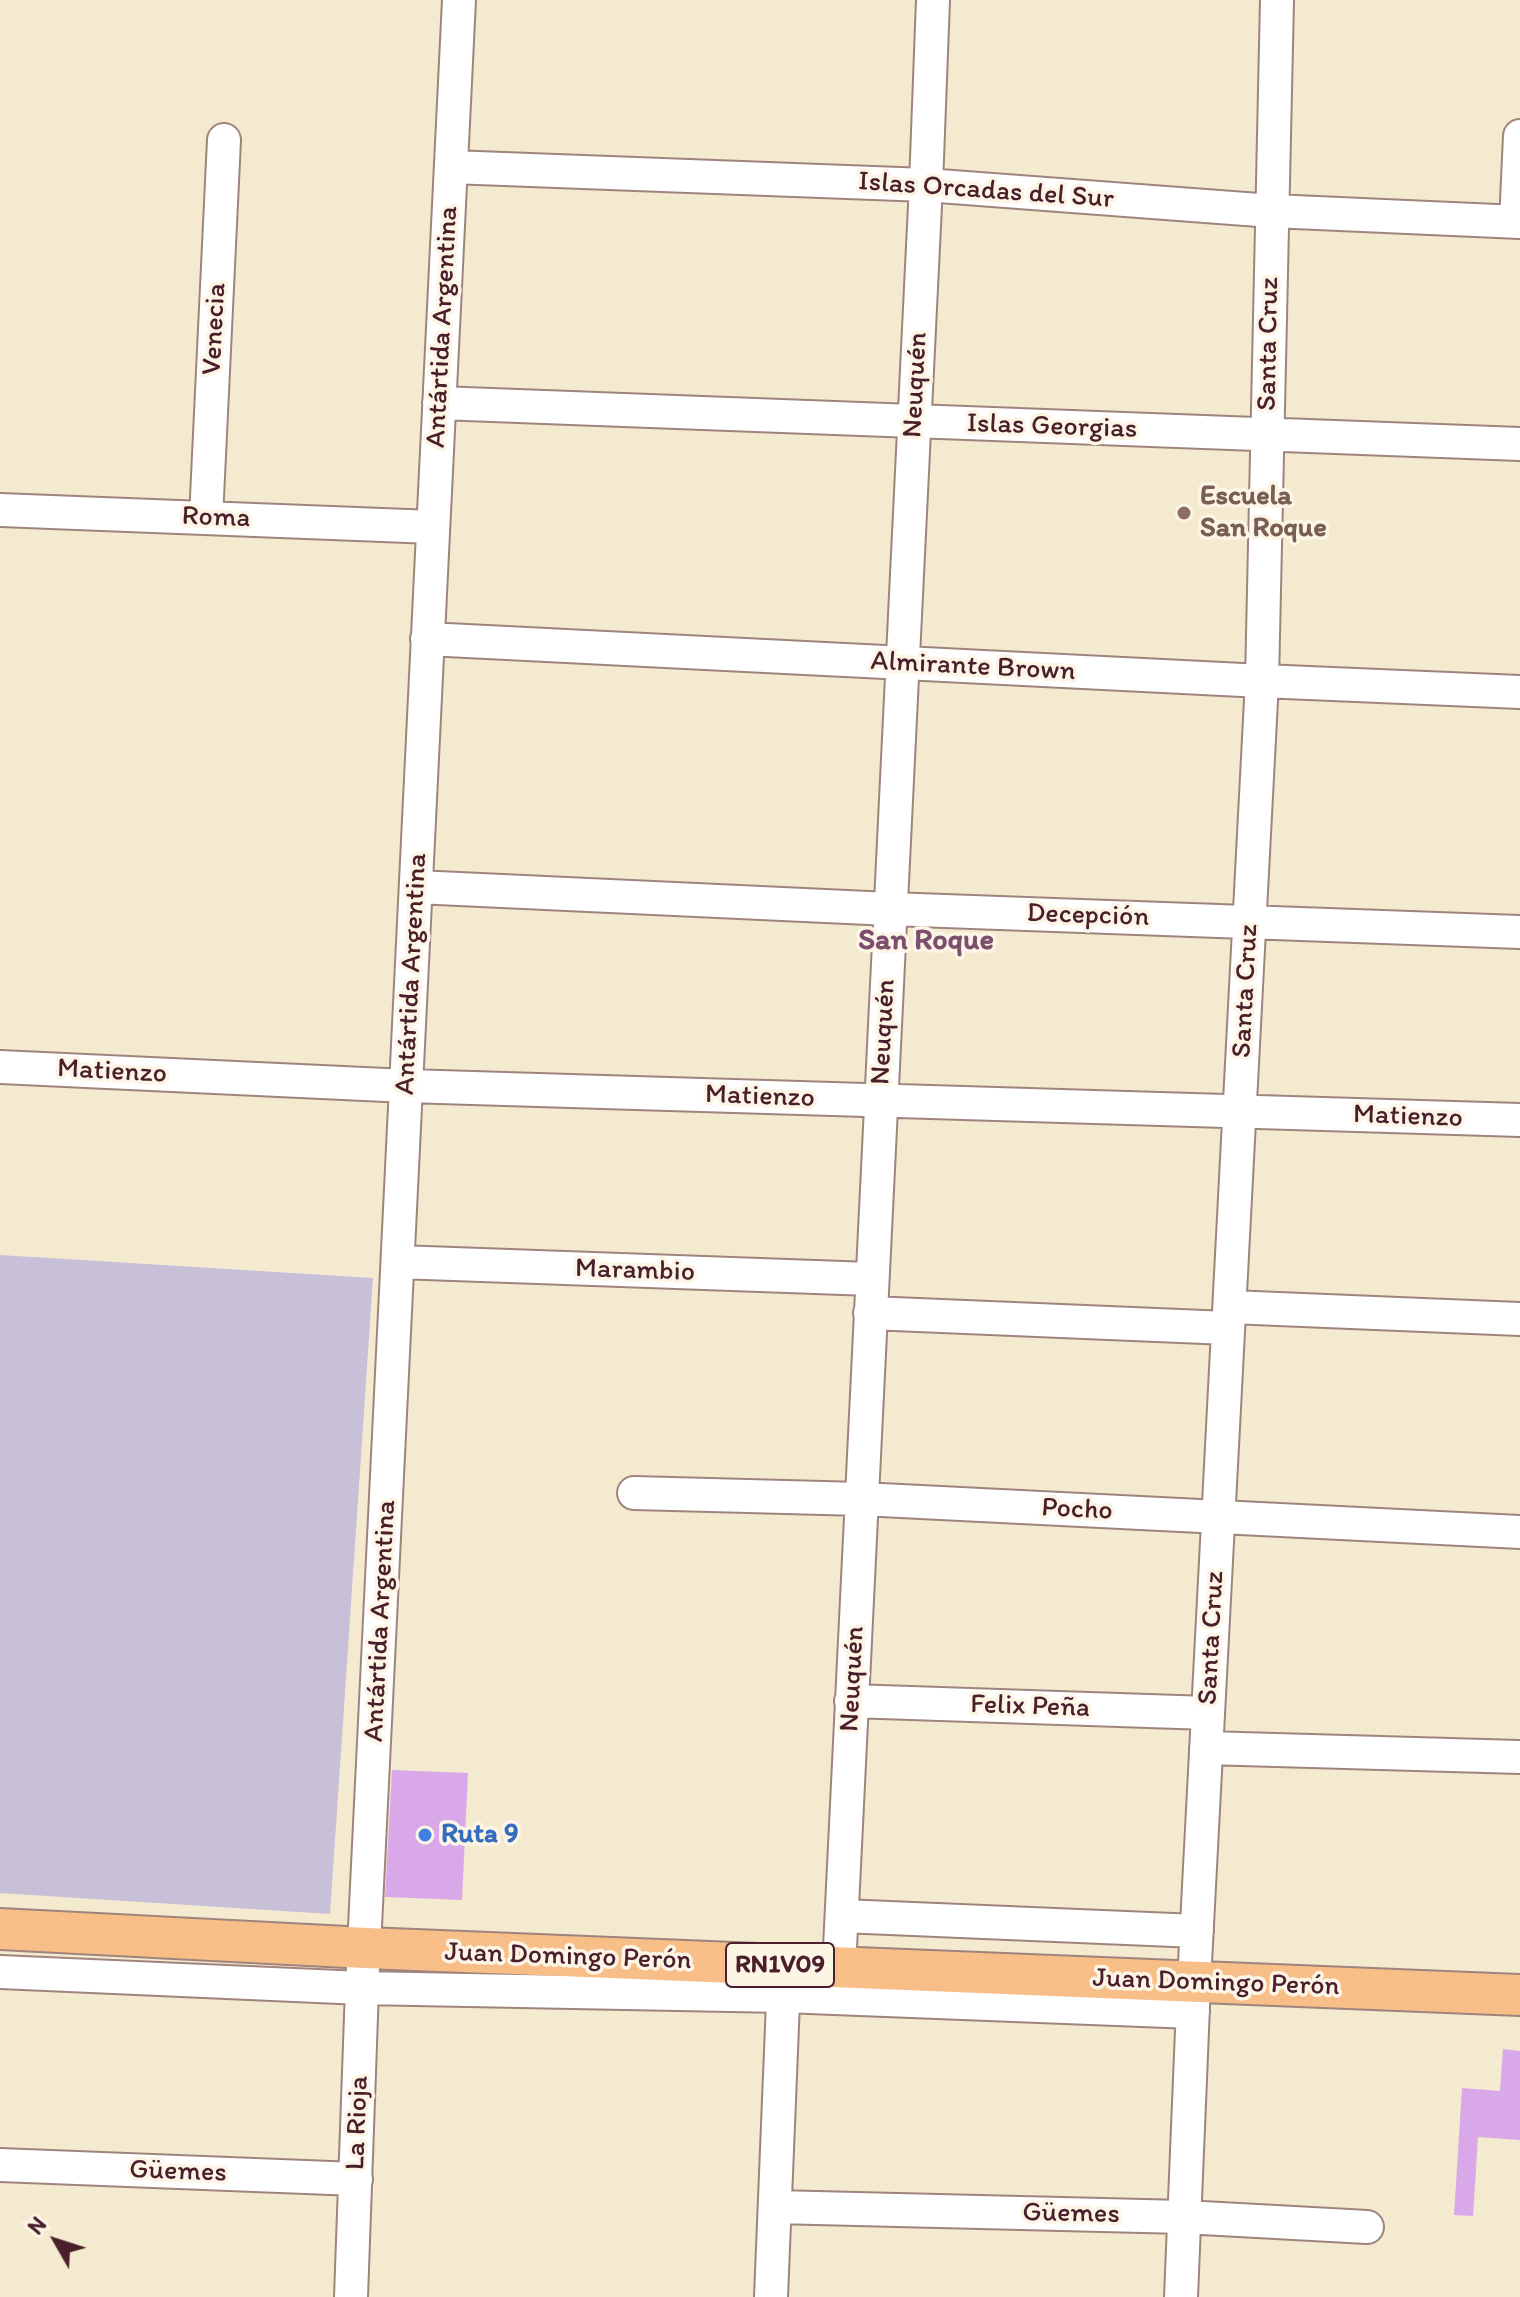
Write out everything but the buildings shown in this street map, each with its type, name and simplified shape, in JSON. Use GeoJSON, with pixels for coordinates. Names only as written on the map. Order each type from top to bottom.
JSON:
{"type":"FeatureCollection","features":[{"type":"Feature","properties":{"kind":"main road","name":"Juan Domingo Perón"},"geometry":{"type":"LineString","coordinates":[[0,1929],[366,1948],[784,1981],[839,1968],[1194,1997],[1520,1995]]}},
{"type":"Feature","properties":{"kind":"street","name":"Antártida Argentina"},"geometry":{"type":"LineString","coordinates":[[366,1948],[459,0]]}},
{"type":"Feature","properties":{"kind":"street","name":"Neuquén"},"geometry":{"type":"LineString","coordinates":[[839,1968],[933,0]]}},
{"type":"Feature","properties":{"kind":"street","name":"Santa Cruz"},"geometry":{"type":"LineString","coordinates":[[1181,2297],[1206,1748],[1262,681],[1277,0]]}},
{"type":"Feature","properties":{"kind":"street"},"geometry":{"type":"LineString","coordinates":[[1518,222],[1520,136]]}},
{"type":"Feature","properties":{"kind":"street","name":"Venecia"},"geometry":{"type":"LineString","coordinates":[[206,518],[224,140]]}},
{"type":"Feature","properties":{"kind":"street","name":"Islas Orcadas del Sur"},"geometry":{"type":"LineString","coordinates":[[451,167],[926,185],[1272,211],[1518,222]]}},
{"type":"Feature","properties":{"kind":"street","name":"Islas Georgias"},"geometry":{"type":"LineString","coordinates":[[439,403],[1520,444]]}},
{"type":"Feature","properties":{"kind":"street","name":"Roma"},"geometry":{"type":"LineString","coordinates":[[0,510],[433,527]]}},
{"type":"Feature","properties":{"kind":"street","name":"Almirante Brown"},"geometry":{"type":"LineString","coordinates":[[427,639],[1520,692]]}},
{"type":"Feature","properties":{"kind":"street","name":"Decepción"},"geometry":{"type":"LineString","coordinates":[[416,887],[890,909],[1520,932]]}},
{"type":"Feature","properties":{"kind":"street","name":"Matienzo"},"geometry":{"type":"LineString","coordinates":[[0,1067],[407,1086],[1520,1120]]}},
{"type":"Feature","properties":{"kind":"street","name":"Marambio"},"geometry":{"type":"LineString","coordinates":[[398,1262],[871,1279]]}},
{"type":"Feature","properties":{"kind":"street"},"geometry":{"type":"LineString","coordinates":[[870,1313],[1520,1319]]}},
{"type":"Feature","properties":{"kind":"street","name":"Pocho"},"geometry":{"type":"LineString","coordinates":[[634,1493],[861,1499],[1520,1532]]}},
{"type":"Feature","properties":{"kind":"street","name":"Felix Peña"},"geometry":{"type":"LineString","coordinates":[[851,1701],[1208,1713]]}},
{"type":"Feature","properties":{"kind":"street"},"geometry":{"type":"LineString","coordinates":[[1206,1748],[1520,1757]]}},
{"type":"Feature","properties":{"kind":"street"},"geometry":{"type":"LineString","coordinates":[[842,1916],[1197,1931]]}},
{"type":"Feature","properties":{"kind":"street","name":"La Rioja"},"geometry":{"type":"LineString","coordinates":[[351,2297],[366,1948]]}},
{"type":"Feature","properties":{"kind":"street","name":"Juan Domingo Perón"},"geometry":{"type":"LineString","coordinates":[[0,1972],[362,1988],[784,1981],[1194,1997]]}},
{"type":"Feature","properties":{"kind":"street"},"geometry":{"type":"LineString","coordinates":[[771,2297],[784,1981]]}},
{"type":"Feature","properties":{"kind":"street","name":"Güemes"},"geometry":{"type":"LineString","coordinates":[[0,2165],[356,2179]]}},
{"type":"Feature","properties":{"kind":"street","name":"Güemes"},"geometry":{"type":"LineString","coordinates":[[775,2207],[1184,2217],[1367,2227]]}},
{"type":"Feature","properties":{"kind":"shaded area"},"geometry":{"type":"Polygon","coordinates":[[[0,1255],[373,1278],[330,1914],[0,1893],[0,1255]]]}},
{"type":"Feature","properties":{"kind":"place","name":"Escuela San Roque"},"geometry":{"type":"Point","coordinates":[1184,513]}},
{"type":"Feature","properties":{"kind":"place","name":"Ruta 9"},"geometry":{"type":"Point","coordinates":[425,1835]}},
{"type":"Feature","properties":{"kind":"district","name":"San Roque"},"geometry":{"type":"Point","coordinates":[926,941]}}]}
